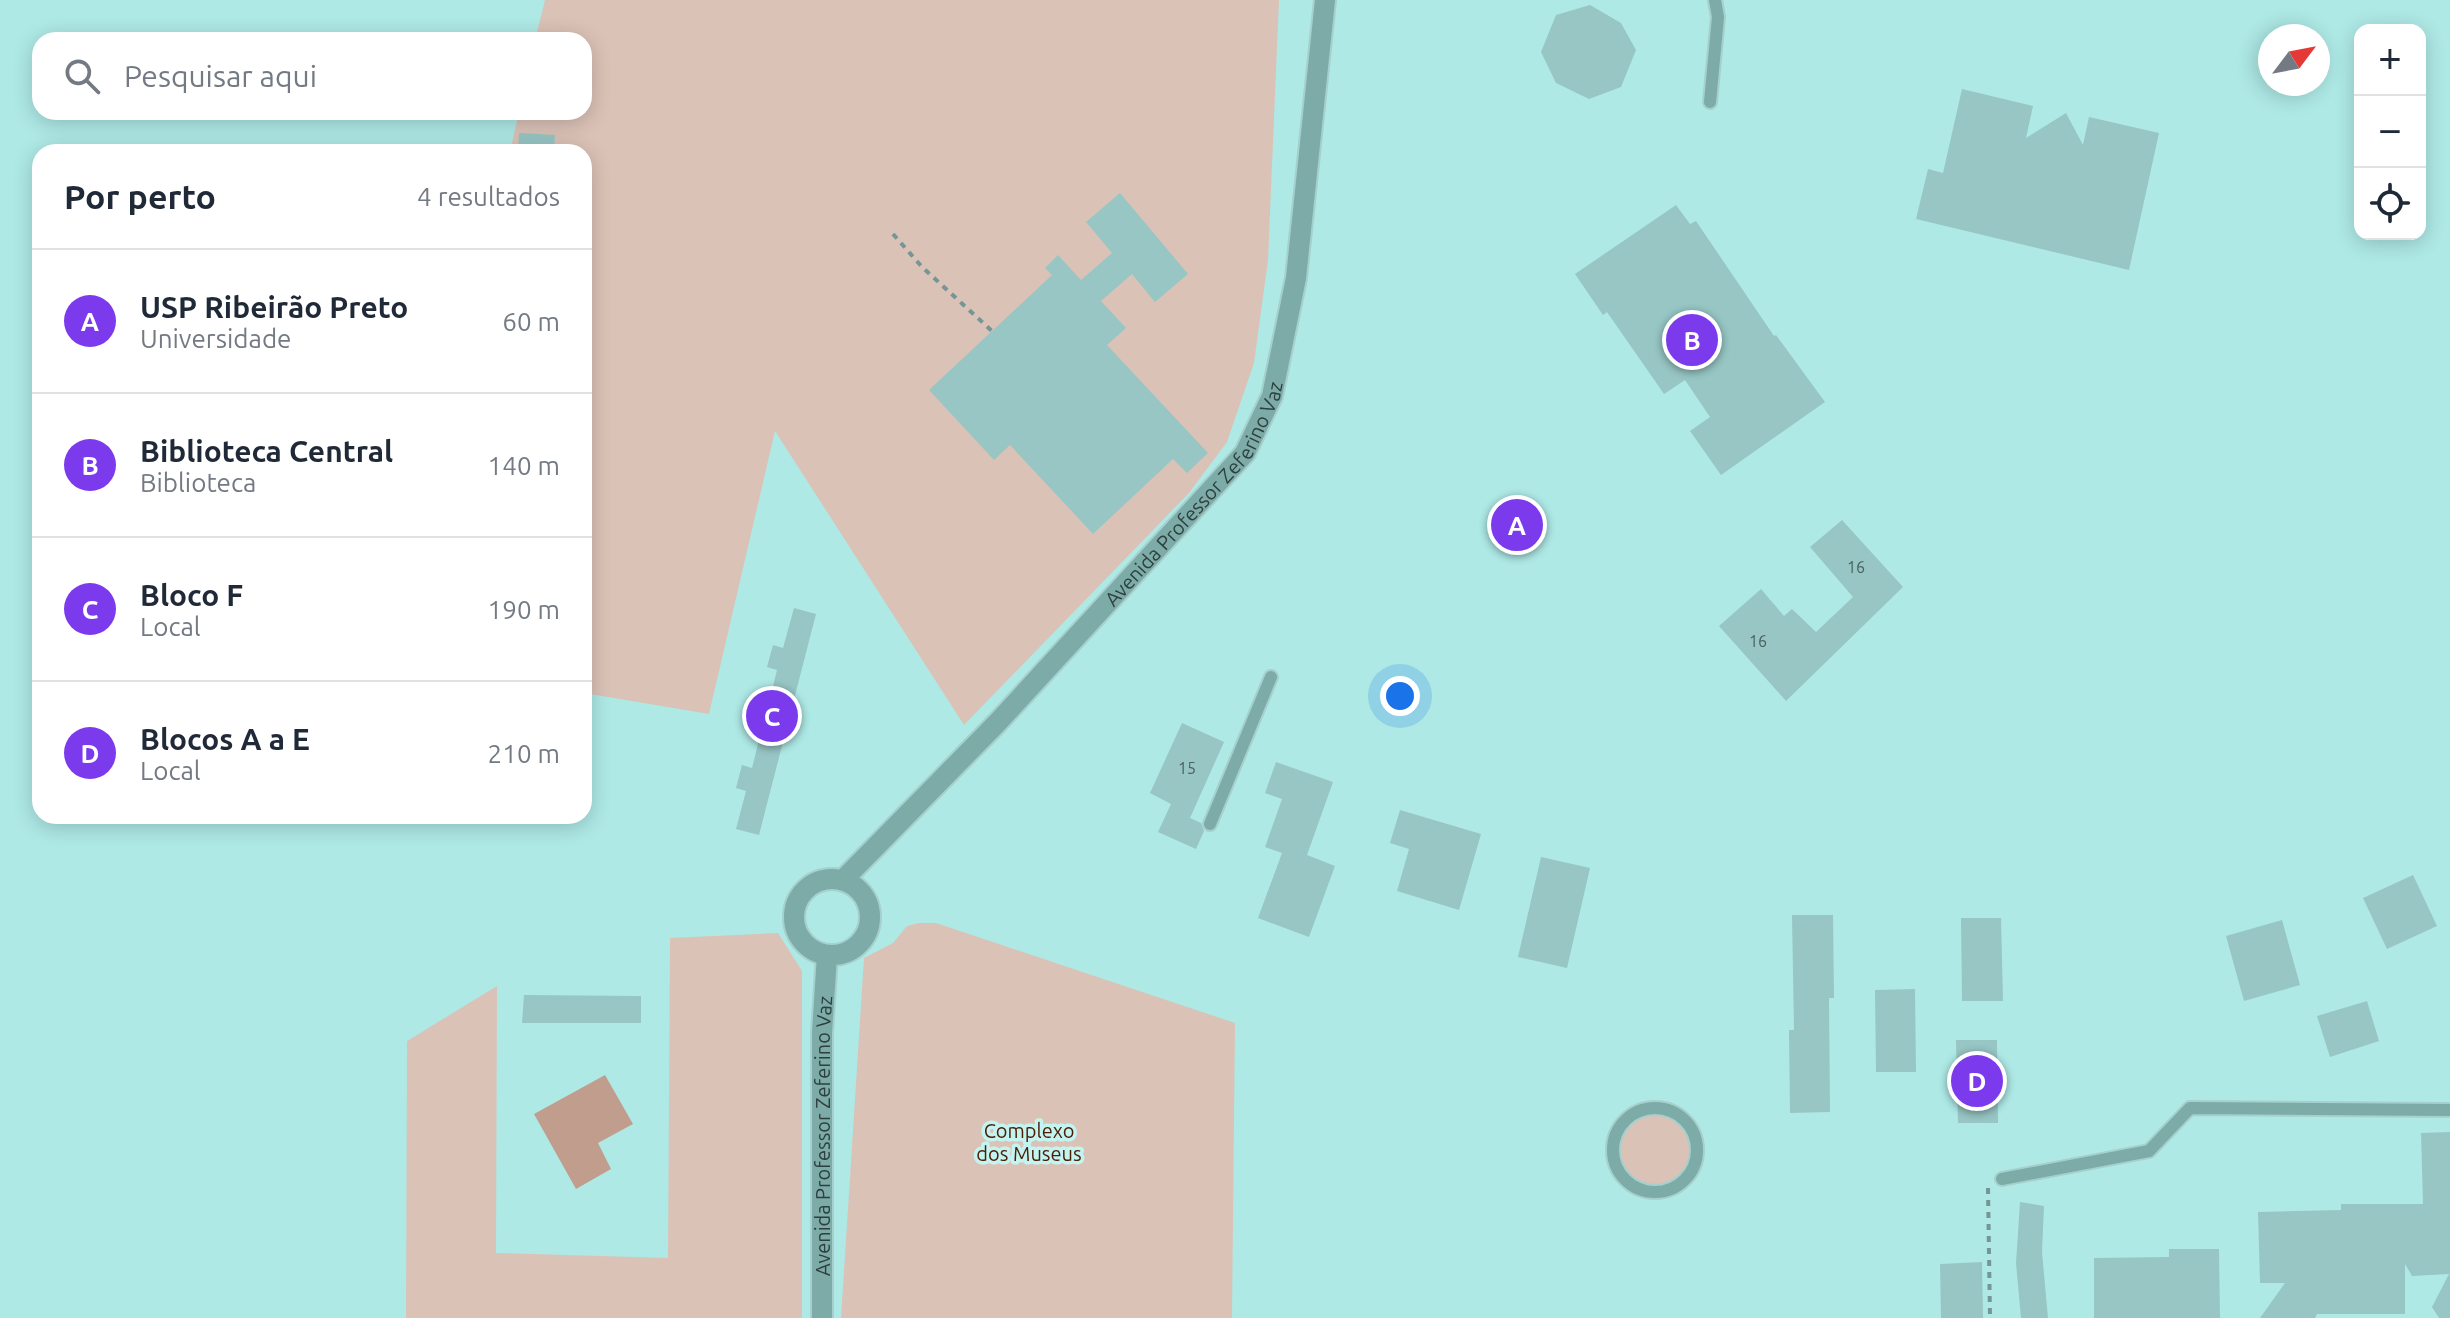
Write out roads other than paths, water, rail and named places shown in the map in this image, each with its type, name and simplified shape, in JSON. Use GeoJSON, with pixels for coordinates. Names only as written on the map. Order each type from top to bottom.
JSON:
{"type":"FeatureCollection","features":[{"type":"Feature","properties":{"kind":"street","name":"Avenida Professor Zeferino Vaz"},"geometry":{"type":"LineString","coordinates":[[843,880],[998,722],[1245,453],[1272,396],[1296,278],[1325,0]]}},
{"type":"Feature","properties":{"kind":"street"},"geometry":{"type":"LineString","coordinates":[[843,880],[864,895],[871,920],[867,935],[857,947],[843,954],[827,955],[814,951],[797,930],[794,917],[796,905],[801,895],[820,881],[843,880]]}},
{"type":"Feature","properties":{"kind":"street","name":"Avenida Professor Zeferino Vaz"},"geometry":{"type":"LineString","coordinates":[[822,1318],[822,1033],[827,955]]}},
{"type":"Feature","properties":{"kind":"lane"},"geometry":{"type":"LineString","coordinates":[[1710,102],[1718,17],[1715,0]]}},
{"type":"Feature","properties":{"kind":"lane"},"geometry":{"type":"LineString","coordinates":[[1210,824],[1271,677]]}},
{"type":"Feature","properties":{"kind":"lane"},"geometry":{"type":"LineString","coordinates":[[1660,1107],[1682,1117],[1691,1127],[1698,1153],[1688,1177],[1667,1191],[1654,1192],[1629,1183],[1615,1161],[1613,1148],[1622,1123],[1643,1109],[1660,1107]]}},
{"type":"Feature","properties":{"kind":"lane"},"geometry":{"type":"LineString","coordinates":[[2002,1179],[2149,1151],[2190,1108],[2450,1110]]}},
{"type":"Feature","properties":{"kind":"place","name":"Biblioteca Central"},"geometry":{"type":"Point","coordinates":[1692,340]}},
{"type":"Feature","properties":{"kind":"place","name":"USP Ribeirão Preto"},"geometry":{"type":"Point","coordinates":[1517,525]}},
{"type":"Feature","properties":{"kind":"place","name":"Bloco F"},"geometry":{"type":"Point","coordinates":[772,716]}},
{"type":"Feature","properties":{"kind":"place","name":"Blocos A a E"},"geometry":{"type":"Point","coordinates":[1977,1081]}},
{"type":"Feature","properties":{"kind":"park label","name":"Complexo dos Museus"},"geometry":{"type":"Point","coordinates":[1029,1142]}}]}
